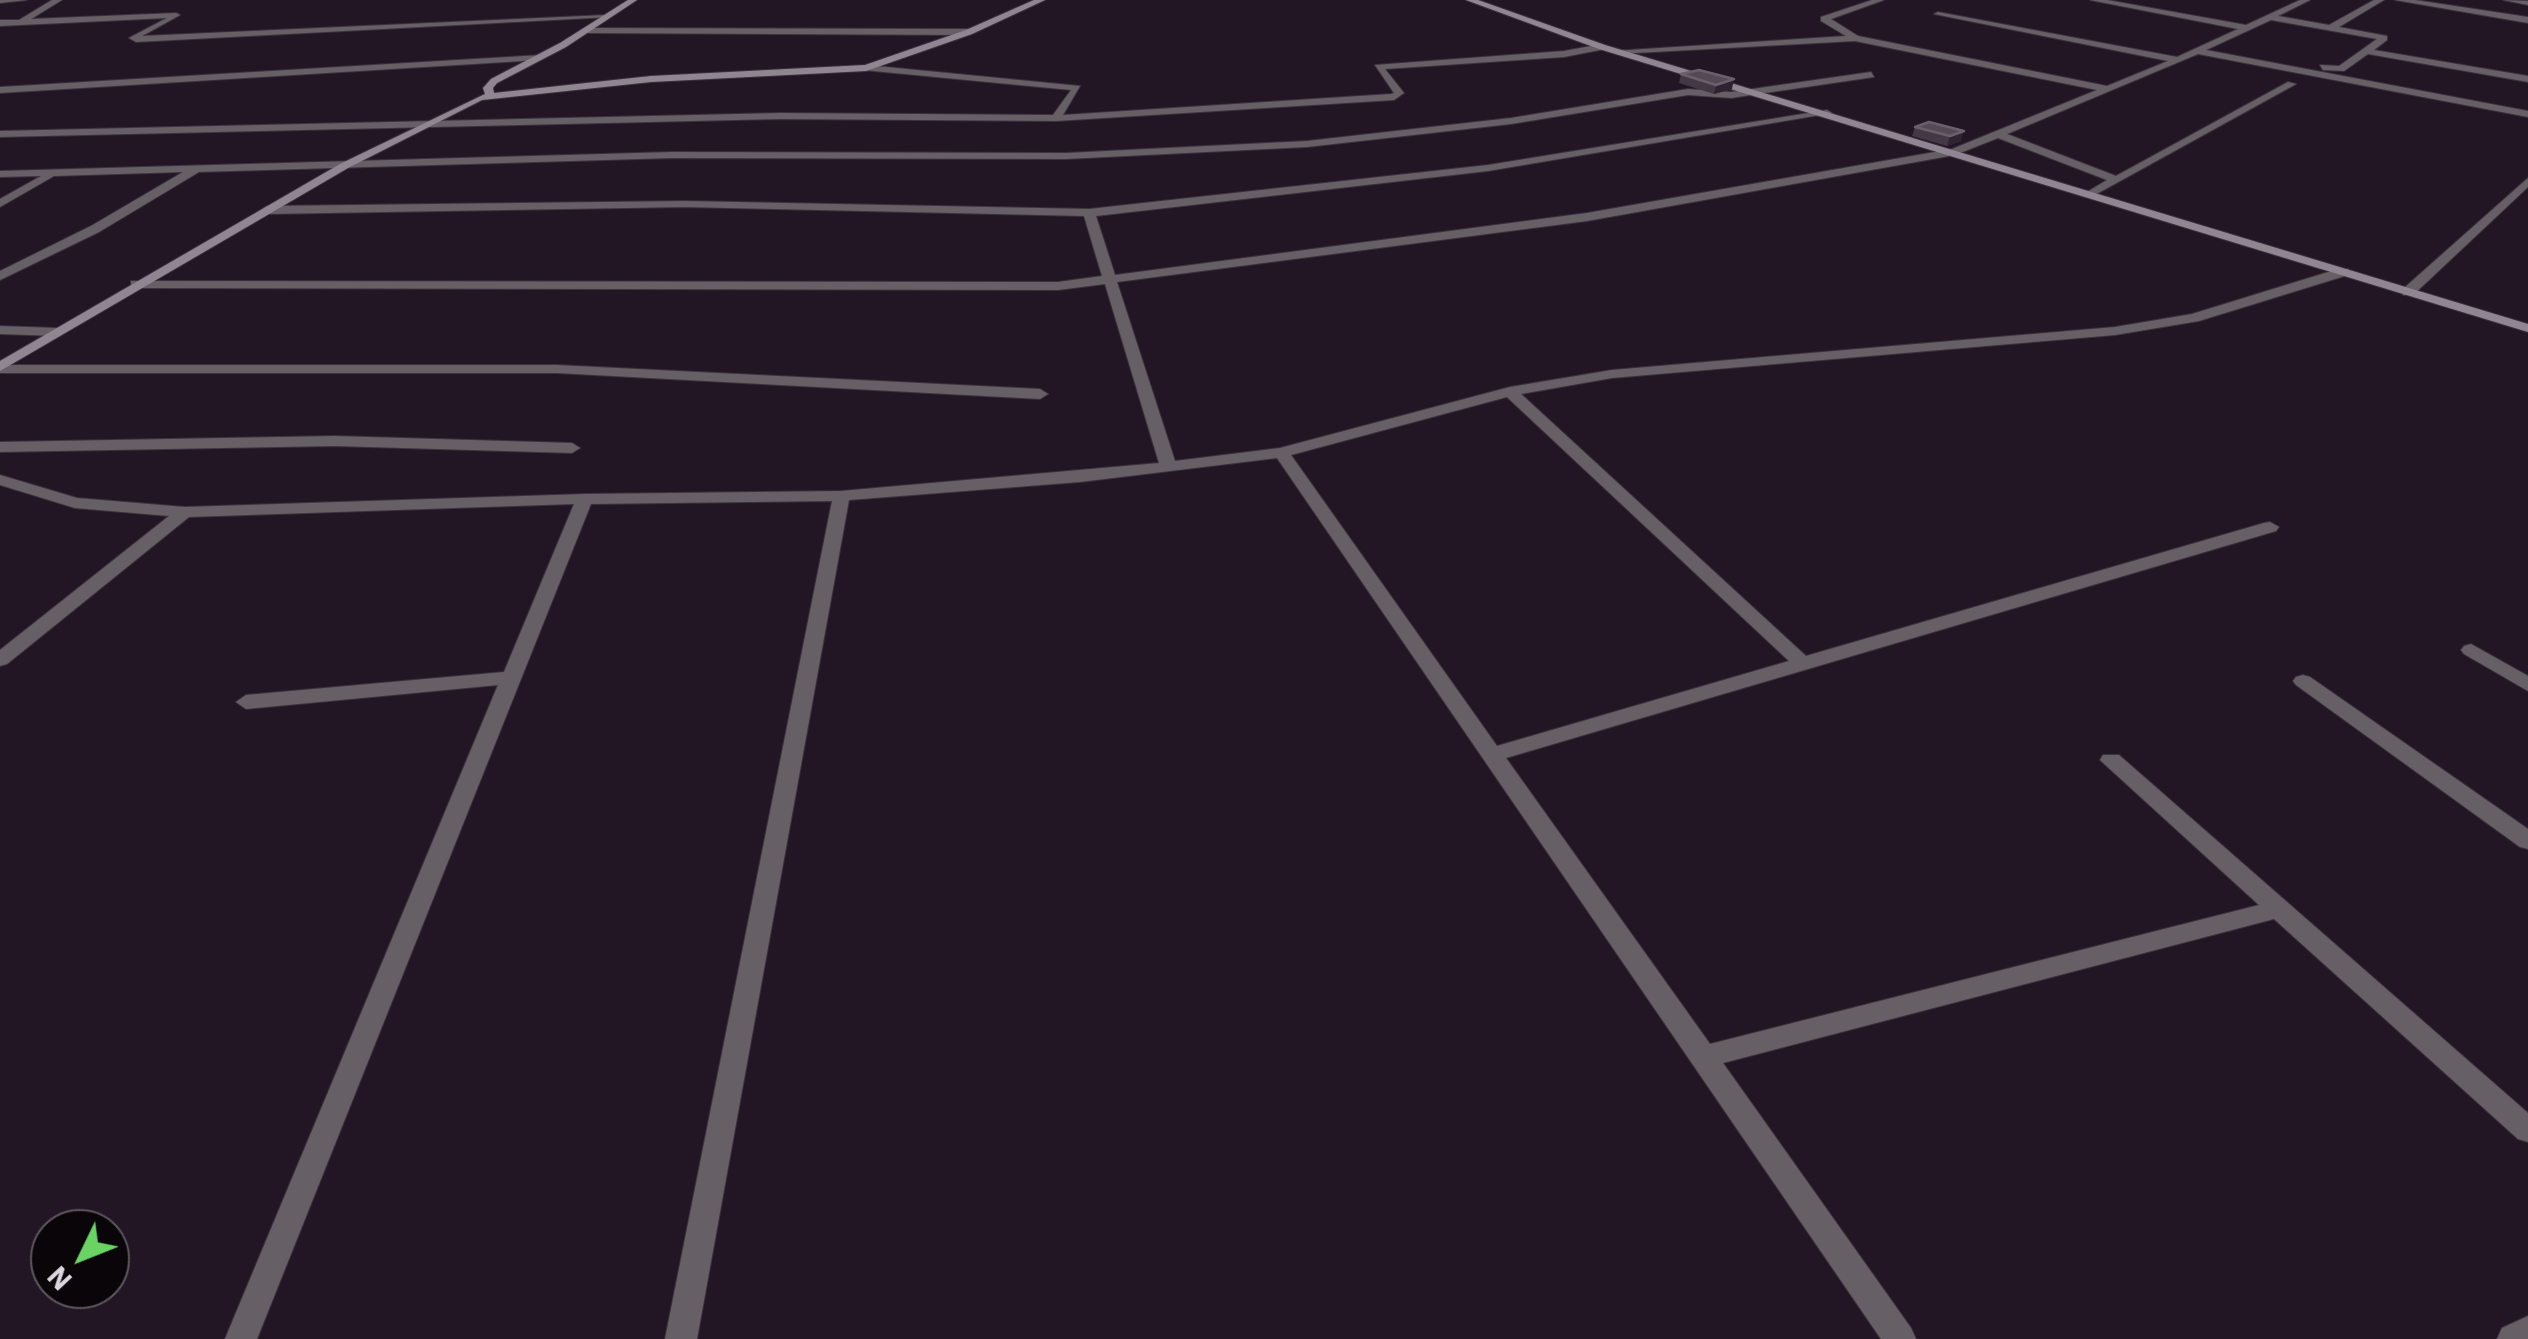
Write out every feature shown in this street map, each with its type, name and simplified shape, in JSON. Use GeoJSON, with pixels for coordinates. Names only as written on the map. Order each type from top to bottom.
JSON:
{"type":"FeatureCollection","features":[{"type":"Feature","properties":{"kind":"street"},"geometry":{"type":"LineString","coordinates":[[0,1],[22,0]]}},
{"type":"Feature","properties":{"kind":"street"},"geometry":{"type":"LineString","coordinates":[[0,34],[58,0]]}},
{"type":"Feature","properties":{"kind":"street"},"geometry":{"type":"LineString","coordinates":[[490,94],[488,88],[494,81],[633,0]]}},
{"type":"Feature","properties":{"kind":"street"},"geometry":{"type":"LineString","coordinates":[[866,68],[969,32],[1042,0]]}},
{"type":"Feature","properties":{"kind":"street"},"geometry":{"type":"LineString","coordinates":[[1470,0],[1602,47],[2528,328]]}},
{"type":"Feature","properties":{"kind":"street"},"geometry":{"type":"LineString","coordinates":[[1855,38],[1824,18],[1880,0]]}},
{"type":"Feature","properties":{"kind":"street"},"geometry":{"type":"LineString","coordinates":[[2094,0],[2248,28]]}},
{"type":"Feature","properties":{"kind":"street"},"geometry":{"type":"LineString","coordinates":[[136,284],[1058,286],[1587,217],[1955,152],[2178,60],[2306,0]]}},
{"type":"Feature","properties":{"kind":"street"},"geometry":{"type":"LineString","coordinates":[[2330,28],[2380,0]]}},
{"type":"Feature","properties":{"kind":"street"},"geometry":{"type":"LineString","coordinates":[[2398,0],[2528,20]]}},
{"type":"Feature","properties":{"kind":"street"},"geometry":{"type":"LineString","coordinates":[[2507,0],[2528,3]]}},
{"type":"Feature","properties":{"kind":"street"},"geometry":{"type":"LineString","coordinates":[[1938,14],[2178,60]]}},
{"type":"Feature","properties":{"kind":"street"},"geometry":{"type":"LineString","coordinates":[[0,23],[176,15],[166,24],[147,28],[132,38],[136,39],[606,17]]}},
{"type":"Feature","properties":{"kind":"street"},"geometry":{"type":"LineString","coordinates":[[2202,49],[2337,70],[2384,38],[2269,18]]}},
{"type":"Feature","properties":{"kind":"street"},"geometry":{"type":"LineString","coordinates":[[585,31],[969,32]]}},
{"type":"Feature","properties":{"kind":"street"},"geometry":{"type":"LineString","coordinates":[[1617,51],[1855,38],[2108,90]]}},
{"type":"Feature","properties":{"kind":"street"},"geometry":{"type":"LineString","coordinates":[[0,134],[780,116],[1056,118],[1394,97],[1400,93],[1377,69],[1380,66],[1552,55],[1602,47]]}},
{"type":"Feature","properties":{"kind":"street"},"geometry":{"type":"LineString","coordinates":[[2202,49],[2528,114]]}},
{"type":"Feature","properties":{"kind":"street"},"geometry":{"type":"LineString","coordinates":[[2367,51],[2528,79]]}},
{"type":"Feature","properties":{"kind":"street"},"geometry":{"type":"LineString","coordinates":[[0,90],[539,57]]}},
{"type":"Feature","properties":{"kind":"street"},"geometry":{"type":"LineString","coordinates":[[0,368],[136,284],[344,166],[490,94],[650,79],[866,68],[1077,88],[1056,118]]}},
{"type":"Feature","properties":{"kind":"street"},"geometry":{"type":"LineString","coordinates":[[0,174],[673,155],[1066,156],[1308,144],[1493,124],[1688,92],[1755,92],[1872,75]]}},
{"type":"Feature","properties":{"kind":"street"},"geometry":{"type":"LineString","coordinates":[[2090,194],[2291,84]]}},
{"type":"Feature","properties":{"kind":"street"},"geometry":{"type":"LineString","coordinates":[[267,210],[685,204],[1089,213],[1488,168],[1826,113]]}},
{"type":"Feature","properties":{"kind":"street"},"geometry":{"type":"LineString","coordinates":[[1998,134],[2116,180]]}},
{"type":"Feature","properties":{"kind":"street"},"geometry":{"type":"LineString","coordinates":[[0,276],[95,229],[197,168]]}},
{"type":"Feature","properties":{"kind":"street"},"geometry":{"type":"LineString","coordinates":[[0,204],[55,173]]}},
{"type":"Feature","properties":{"kind":"street"},"geometry":{"type":"LineString","coordinates":[[2408,292],[2528,181]]}},
{"type":"Feature","properties":{"kind":"street"},"geometry":{"type":"LineString","coordinates":[[1089,213],[1169,468]]}},
{"type":"Feature","properties":{"kind":"street"},"geometry":{"type":"LineString","coordinates":[[0,480],[75,503],[186,512],[585,499],[841,496],[1169,468],[1280,453],[1510,392],[1612,374],[1730,361],[1958,347],[2115,331],[2194,318],[2343,272]]}},
{"type":"Feature","properties":{"kind":"street"},"geometry":{"type":"LineString","coordinates":[[0,330],[57,332]]}},
{"type":"Feature","properties":{"kind":"street"},"geometry":{"type":"LineString","coordinates":[[0,368],[557,368],[1040,394]]}},
{"type":"Feature","properties":{"kind":"street"},"geometry":{"type":"LineString","coordinates":[[1510,392],[1803,664]]}},
{"type":"Feature","properties":{"kind":"street"},"geometry":{"type":"LineString","coordinates":[[0,446],[334,441],[572,448]]}},
{"type":"Feature","properties":{"kind":"street"},"geometry":{"type":"LineString","coordinates":[[1280,453],[1900,1339]]}},
{"type":"Feature","properties":{"kind":"street"},"geometry":{"type":"LineString","coordinates":[[681,1339],[841,496]]}},
{"type":"Feature","properties":{"kind":"street"},"geometry":{"type":"LineString","coordinates":[[240,1339],[585,499]]}},
{"type":"Feature","properties":{"kind":"street"},"geometry":{"type":"LineString","coordinates":[[0,660],[186,512]]}},
{"type":"Feature","properties":{"kind":"street"},"geometry":{"type":"LineString","coordinates":[[1491,755],[2270,527]]}},
{"type":"Feature","properties":{"kind":"street"},"geometry":{"type":"LineString","coordinates":[[2471,650],[2528,684]]}},
{"type":"Feature","properties":{"kind":"street"},"geometry":{"type":"LineString","coordinates":[[246,702],[512,678]]}},
{"type":"Feature","properties":{"kind":"street"},"geometry":{"type":"LineString","coordinates":[[2303,682],[2528,841]]}},
{"type":"Feature","properties":{"kind":"street"},"geometry":{"type":"LineString","coordinates":[[2111,760],[2528,1130]]}},
{"type":"Feature","properties":{"kind":"street"},"geometry":{"type":"LineString","coordinates":[[1703,1057],[2278,909]]}},
{"type":"Feature","properties":{"kind":"street"},"geometry":{"type":"LineString","coordinates":[[2513,1339],[2528,1332]]}},
{"type":"Feature","properties":{"kind":"building"},"geometry":{"type":"Polygon","coordinates":[[[1699,70],[1734,79],[1716,85],[1681,74],[1699,70]]]}},
{"type":"Feature","properties":{"kind":"building"},"geometry":{"type":"Polygon","coordinates":[[[1929,122],[1964,131],[1950,136],[1915,127],[1929,122]]]}}]}
